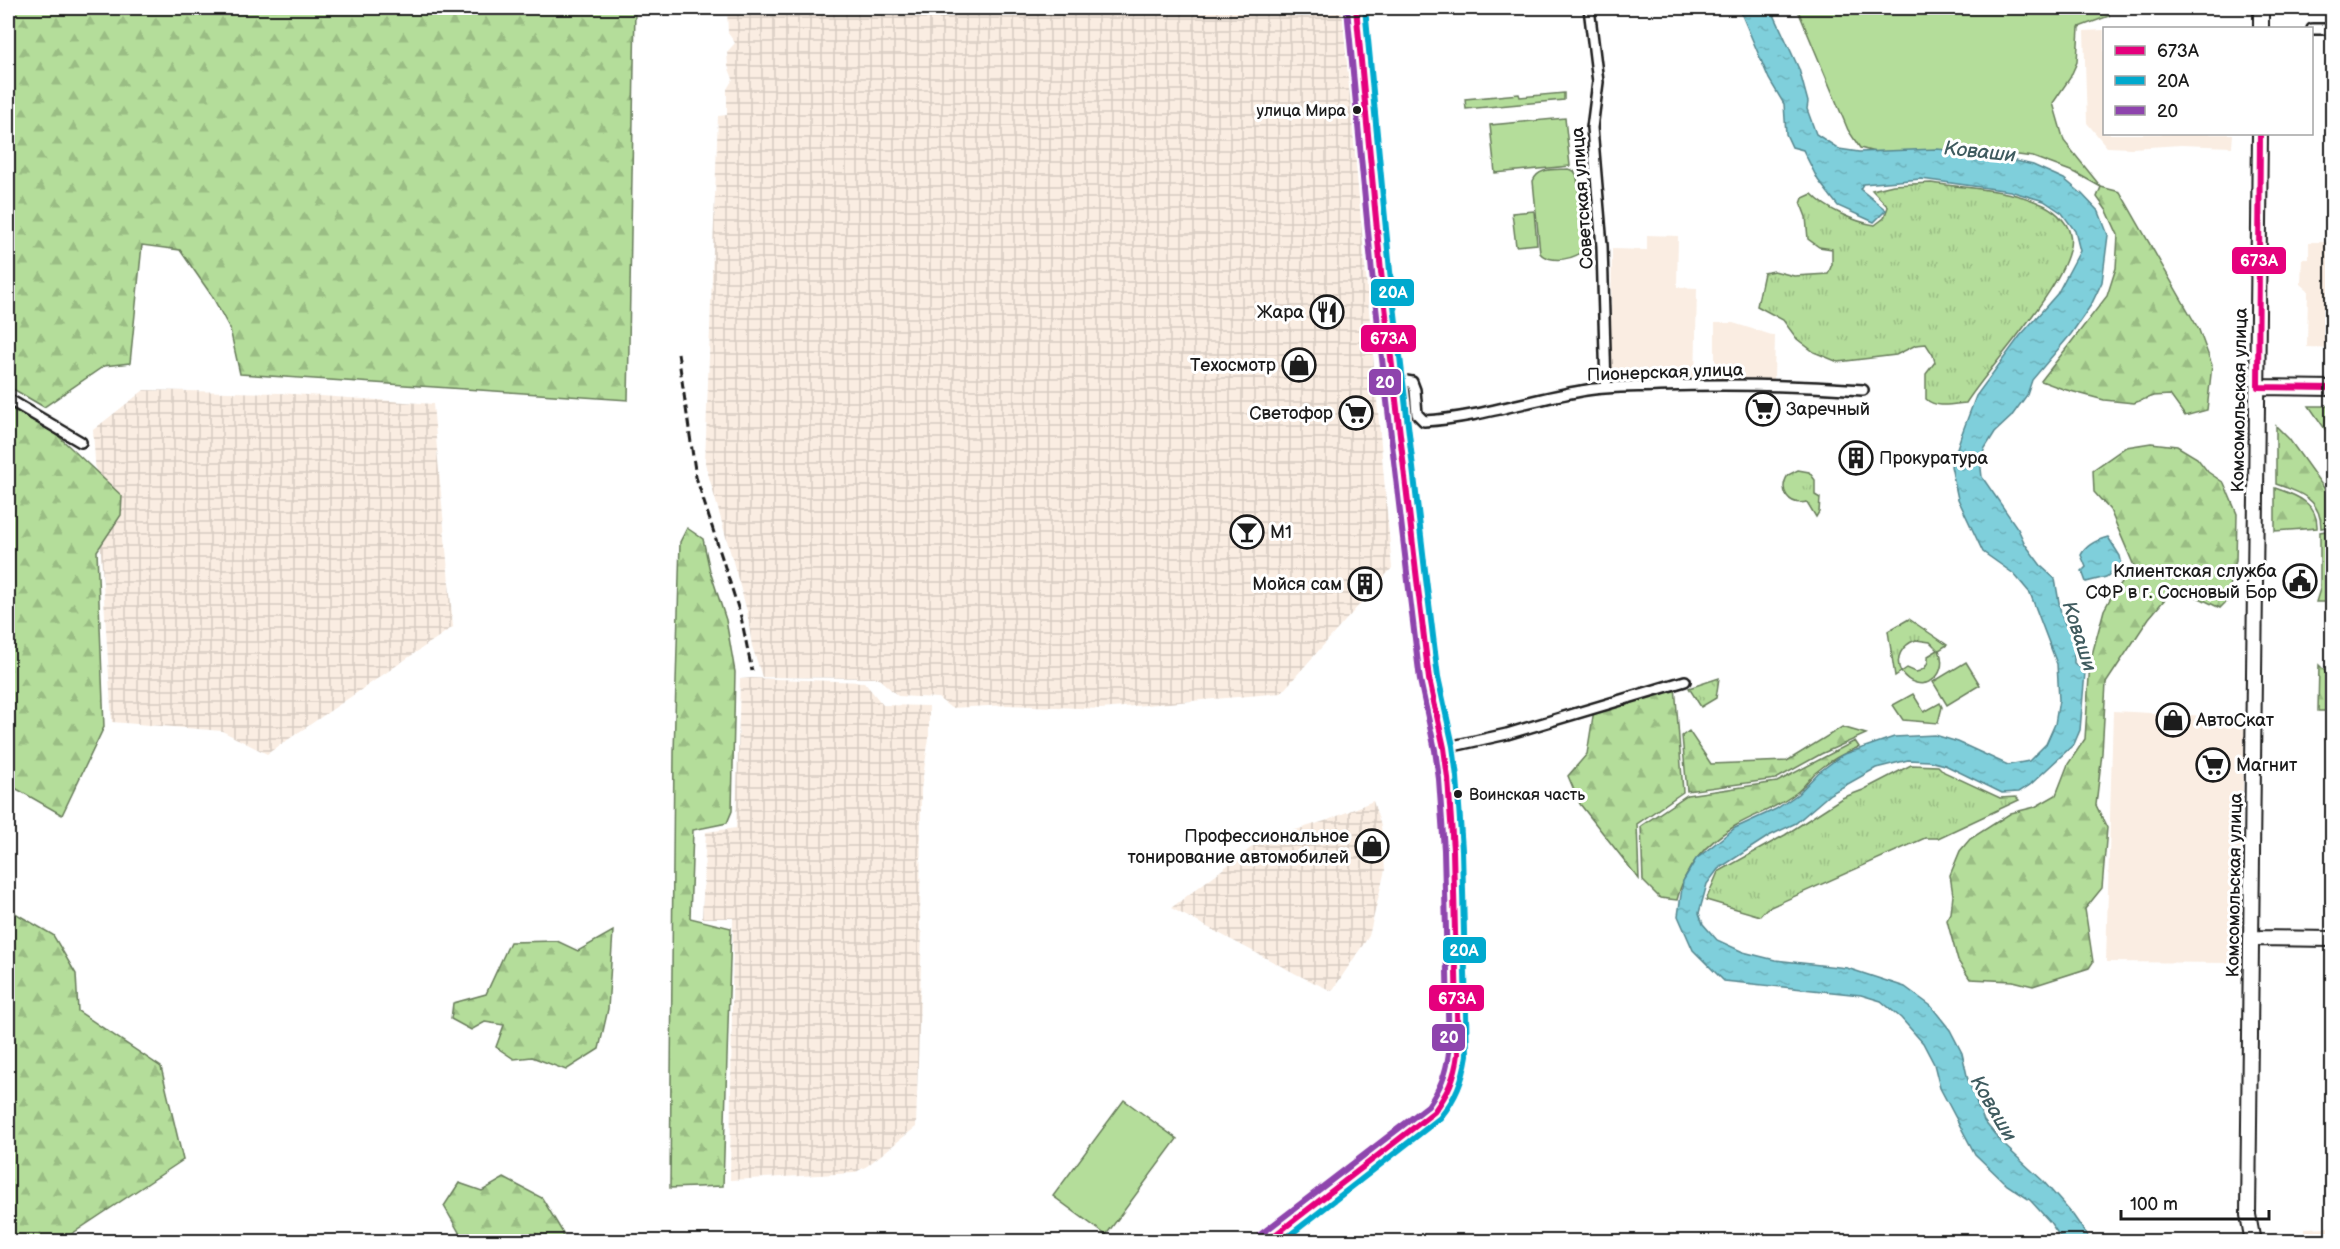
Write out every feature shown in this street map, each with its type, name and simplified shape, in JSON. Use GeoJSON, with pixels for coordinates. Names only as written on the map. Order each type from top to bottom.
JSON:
{"type":"FeatureCollection","features":[{"type":"Feature","properties":{"kind":"main road"},"geometry":{"type":"LineString","coordinates":[[1265,1242],[1428,1117],[1447,1095],[1455,1075],[1458,1054],[1453,850],[1444,748],[1429,679],[1380,261],[1356,8]]}},
{"type":"Feature","properties":{"kind":"main road"},"geometry":{"type":"LineString","coordinates":[[2261,8],[2261,27]]}},
{"type":"Feature","properties":{"kind":"main road","name":"Комсомольская улица"},"geometry":{"type":"LineString","coordinates":[[2253,1242],[2248,1215],[2250,984],[2253,938],[2260,135]]}},
{"type":"Feature","properties":{"kind":"main road"},"geometry":{"type":"LineString","coordinates":[[2258,387],[2332,388]]}},
{"type":"Feature","properties":{"kind":"main road"},"geometry":{"type":"LineString","coordinates":[[2253,938],[2332,939]]}},
{"type":"Feature","properties":{"kind":"street","name":"Советская улица"},"geometry":{"type":"LineString","coordinates":[[1589,8],[1598,82],[1592,128],[1602,246],[1606,388]]}},
{"type":"Feature","properties":{"kind":"street"},"geometry":{"type":"LineString","coordinates":[[2313,29],[2332,29]]}},
{"type":"Feature","properties":{"kind":"street","name":"Пионерская улица"},"geometry":{"type":"LineString","coordinates":[[1394,379],[1412,382],[1417,414],[1425,421],[1451,420],[1581,390],[1606,388],[1742,385],[1863,390]]}},
{"type":"Feature","properties":{"kind":"street"},"geometry":{"type":"LineString","coordinates":[[8,399],[81,442]]}},
{"type":"Feature","properties":{"kind":"street"},"geometry":{"type":"LineString","coordinates":[[1444,748],[1507,734],[1684,681]]}},
{"type":"Feature","properties":{"kind":"shaded area"},"geometry":{"type":"Polygon","coordinates":[[[727,8],[1342,8],[1392,568],[1281,693],[1101,709],[1008,705],[951,708],[938,698],[898,696],[878,678],[762,677],[752,646],[747,611],[705,463],[718,116],[727,115],[727,89],[733,79],[728,66],[727,52],[735,43],[728,33],[727,8]]]}},
{"type":"Feature","properties":{"kind":"shaded area"},"geometry":{"type":"Polygon","coordinates":[[[2103,30],[2103,135],[2233,135],[2232,147],[2181,145],[2107,147],[2087,123],[2084,31],[2103,30]]]}},
{"type":"Feature","properties":{"kind":"shaded area"},"geometry":{"type":"Polygon","coordinates":[[[1647,235],[1678,236],[1677,287],[1697,288],[1695,381],[1610,380],[1612,249],[1647,250],[1647,235]]]}},
{"type":"Feature","properties":{"kind":"shaded area"},"geometry":{"type":"Polygon","coordinates":[[[2309,242],[2332,242],[2332,348],[2307,347],[2308,290],[2301,284],[2302,259],[2309,259],[2309,242]]]}},
{"type":"Feature","properties":{"kind":"shaded area"},"geometry":{"type":"Polygon","coordinates":[[[1715,323],[1733,323],[1775,336],[1774,379],[1715,378],[1715,323]]]}},
{"type":"Feature","properties":{"kind":"shaded area"},"geometry":{"type":"Polygon","coordinates":[[[144,390],[279,393],[433,404],[453,627],[267,754],[222,731],[112,722],[93,430],[144,390]]]}},
{"type":"Feature","properties":{"kind":"shaded area"},"geometry":{"type":"Polygon","coordinates":[[[740,679],[864,682],[883,705],[929,706],[929,738],[921,789],[920,930],[922,933],[916,1127],[867,1166],[854,1173],[730,1180],[733,918],[702,918],[706,832],[736,828],[740,679]]]}},
{"type":"Feature","properties":{"kind":"shaded area"},"geometry":{"type":"Polygon","coordinates":[[[2113,711],[2245,718],[2237,963],[2106,962],[2113,711]]]}},
{"type":"Feature","properties":{"kind":"shaded area"},"geometry":{"type":"Polygon","coordinates":[[[1373,801],[1381,826],[1385,870],[1369,936],[1332,991],[1171,908],[1260,841],[1328,820],[1373,801]]]}},
{"type":"Feature","properties":{"kind":"shaded area"},"geometry":{"type":"Polygon","coordinates":[[[2332,1227],[2332,1241],[2305,1241],[2305,1228],[2332,1227]]]}},
{"type":"Feature","properties":{"kind":"green space"},"geometry":{"type":"Polygon","coordinates":[[[8,8],[635,8],[628,400],[240,374],[230,329],[212,296],[180,250],[142,245],[130,363],[104,366],[44,407],[8,386],[8,8]]]}},
{"type":"Feature","properties":{"kind":"green space"},"geometry":{"type":"Polygon","coordinates":[[[1797,8],[2110,8],[2109,16],[2079,27],[2077,62],[2070,78],[2053,103],[2064,141],[2101,187],[2076,173],[2033,157],[1973,149],[1878,153],[1860,148],[1848,130],[1797,8]]]}},
{"type":"Feature","properties":{"kind":"green space"},"geometry":{"type":"Polygon","coordinates":[[[1564,93],[1564,100],[1466,109],[1465,99],[1564,93]]]}},
{"type":"Feature","properties":{"kind":"green space"},"geometry":{"type":"Polygon","coordinates":[[[1565,118],[1570,166],[1495,173],[1490,125],[1565,118]]]}},
{"type":"Feature","properties":{"kind":"green space"},"geometry":{"type":"Polygon","coordinates":[[[1568,169],[1574,171],[1577,176],[1584,248],[1570,258],[1550,259],[1540,253],[1533,181],[1543,171],[1568,169]]]}},
{"type":"Feature","properties":{"kind":"green space"},"geometry":{"type":"Polygon","coordinates":[[[1931,183],[2027,198],[2054,211],[2066,224],[2070,234],[2069,251],[2061,272],[2030,320],[1966,403],[1951,405],[1935,404],[1926,399],[1926,374],[1935,362],[1926,344],[1916,345],[1896,355],[1838,362],[1814,352],[1797,339],[1783,320],[1757,306],[1764,273],[1774,271],[1794,276],[1828,274],[1832,264],[1832,249],[1819,247],[1808,239],[1806,217],[1801,204],[1803,198],[1812,194],[1841,214],[1875,225],[1884,218],[1888,207],[1872,190],[1893,185],[1931,183]]]}},
{"type":"Feature","properties":{"kind":"green space"},"geometry":{"type":"Polygon","coordinates":[[[2101,187],[2120,192],[2199,330],[2212,365],[2207,410],[2185,416],[2170,395],[2153,396],[2134,403],[2104,400],[2041,381],[2107,296],[2116,268],[2118,235],[2107,211],[2097,197],[2101,187]]]}},
{"type":"Feature","properties":{"kind":"green space"},"geometry":{"type":"Polygon","coordinates":[[[1534,211],[1537,244],[1516,246],[1512,213],[1534,211]]]}},
{"type":"Feature","properties":{"kind":"green space"},"geometry":{"type":"Polygon","coordinates":[[[2309,406],[2332,406],[2332,439],[2309,406]]]}},
{"type":"Feature","properties":{"kind":"green space"},"geometry":{"type":"Polygon","coordinates":[[[8,407],[55,433],[122,496],[121,515],[97,551],[104,727],[62,815],[8,784],[8,407]]]}},
{"type":"Feature","properties":{"kind":"green space"},"geometry":{"type":"Polygon","coordinates":[[[2276,426],[2289,439],[2332,499],[2332,526],[2321,528],[2317,510],[2308,498],[2276,484],[2276,426]]]}},
{"type":"Feature","properties":{"kind":"green space"},"geometry":{"type":"Polygon","coordinates":[[[2151,443],[2177,446],[2197,458],[2208,472],[2224,483],[2237,514],[2236,561],[2230,578],[2229,599],[2220,608],[2185,591],[2171,592],[2149,618],[2106,683],[2096,805],[2107,828],[2102,888],[2085,909],[2093,962],[2089,968],[2033,986],[2013,981],[1970,979],[1958,961],[1947,920],[1951,913],[1953,895],[1950,875],[1960,851],[1970,839],[2011,813],[2035,807],[2056,795],[2068,764],[2085,739],[2090,662],[2104,610],[2115,590],[2134,566],[2110,510],[2094,492],[2093,470],[2126,447],[2151,443]]]}},
{"type":"Feature","properties":{"kind":"green space"},"geometry":{"type":"Polygon","coordinates":[[[1798,470],[1809,472],[1815,480],[1815,495],[1820,498],[1819,512],[1816,517],[1807,502],[1795,502],[1785,492],[1785,481],[1788,475],[1798,470]]]}},
{"type":"Feature","properties":{"kind":"green space"},"geometry":{"type":"Polygon","coordinates":[[[2275,488],[2298,497],[2310,506],[2314,512],[2317,528],[2275,531],[2275,488]]]}},
{"type":"Feature","properties":{"kind":"green space"},"geometry":{"type":"Polygon","coordinates":[[[687,528],[703,539],[710,571],[726,620],[735,672],[732,811],[727,823],[693,830],[690,918],[731,928],[723,1186],[670,1188],[674,753],[680,542],[687,528]]]}},
{"type":"Feature","properties":{"kind":"green space"},"geometry":{"type":"Polygon","coordinates":[[[2332,530],[2330,559],[2332,569],[2328,570],[2329,602],[2316,602],[2320,589],[2320,532],[2332,530]]]}},
{"type":"Feature","properties":{"kind":"green space"},"geometry":{"type":"Polygon","coordinates":[[[1909,619],[1947,645],[1939,650],[1942,660],[1937,676],[1931,681],[1916,683],[1901,672],[1895,676],[1888,631],[1909,619]],[[1916,640],[1911,642],[1903,649],[1899,657],[1901,672],[1907,668],[1919,671],[1927,664],[1928,656],[1938,650],[1930,642],[1916,640]]]}},
{"type":"Feature","properties":{"kind":"green space"},"geometry":{"type":"Polygon","coordinates":[[[1966,662],[1980,685],[1947,705],[1933,682],[1966,662]]]}},
{"type":"Feature","properties":{"kind":"green space"},"geometry":{"type":"Polygon","coordinates":[[[2319,665],[2332,678],[2332,711],[2318,711],[2319,665]]]}},
{"type":"Feature","properties":{"kind":"green space"},"geometry":{"type":"Polygon","coordinates":[[[1719,678],[1716,698],[1701,707],[1689,688],[1719,678]]]}},
{"type":"Feature","properties":{"kind":"green space"},"geometry":{"type":"Polygon","coordinates":[[[1675,685],[1683,792],[1637,824],[1639,879],[1580,804],[1568,776],[1587,754],[1594,710],[1675,685]]]}},
{"type":"Feature","properties":{"kind":"green space"},"geometry":{"type":"Polygon","coordinates":[[[1913,694],[1924,712],[1940,703],[1942,707],[1938,723],[1903,720],[1893,705],[1913,694]]]}},
{"type":"Feature","properties":{"kind":"green space"},"geometry":{"type":"Polygon","coordinates":[[[1842,727],[1866,734],[1821,754],[1776,779],[1687,791],[1682,736],[1689,731],[1711,764],[1787,761],[1842,727]]]}},
{"type":"Feature","properties":{"kind":"green space"},"geometry":{"type":"Polygon","coordinates":[[[1855,741],[1859,747],[1825,765],[1799,791],[1714,840],[1691,866],[1677,900],[1660,898],[1643,881],[1641,826],[1687,795],[1777,782],[1855,741]]]}},
{"type":"Feature","properties":{"kind":"green space"},"geometry":{"type":"Polygon","coordinates":[[[1911,765],[1938,766],[1944,772],[2000,798],[2016,797],[2019,800],[1938,838],[1925,838],[1766,909],[1760,916],[1706,900],[1718,872],[1785,835],[1842,798],[1863,790],[1911,765]]]}},
{"type":"Feature","properties":{"kind":"green space"},"geometry":{"type":"Polygon","coordinates":[[[8,909],[53,935],[76,974],[78,1011],[161,1067],[183,1160],[61,1241],[8,1241],[8,909]]]}},
{"type":"Feature","properties":{"kind":"green space"},"geometry":{"type":"Polygon","coordinates":[[[613,931],[608,1009],[599,1049],[566,1070],[532,1057],[514,1059],[496,1047],[504,1025],[485,1022],[471,1030],[451,1019],[453,1003],[486,994],[510,942],[557,941],[578,951],[613,931]]]}},
{"type":"Feature","properties":{"kind":"green space"},"geometry":{"type":"Polygon","coordinates":[[[1124,1100],[1177,1139],[1106,1235],[1053,1196],[1124,1100]]]}},
{"type":"Feature","properties":{"kind":"green space"},"geometry":{"type":"Polygon","coordinates":[[[504,1178],[542,1198],[563,1233],[563,1241],[464,1241],[444,1206],[459,1183],[482,1191],[504,1178]]]}},
{"type":"Feature","properties":{"kind":"water"},"geometry":{"type":"Polygon","coordinates":[[[1739,8],[1771,8],[1799,69],[1808,102],[1807,109],[1816,134],[1839,149],[1859,152],[1937,149],[1986,154],[2033,165],[2064,179],[2082,194],[2099,212],[2108,235],[2102,282],[2091,305],[2071,334],[2032,380],[2027,395],[2011,417],[1995,432],[1980,460],[1982,477],[2018,529],[2025,544],[2042,567],[2055,579],[2061,614],[2066,626],[2081,644],[2074,653],[2074,663],[2085,672],[2080,730],[2074,744],[2030,785],[2019,792],[2002,793],[1945,765],[1929,761],[1908,760],[1876,768],[1830,794],[1796,823],[1769,836],[1718,869],[1707,884],[1699,913],[1703,924],[1717,940],[1743,952],[1775,960],[1847,968],[1905,987],[1931,1006],[1950,1030],[1962,1053],[1968,1080],[1984,1121],[2003,1144],[2043,1181],[2073,1215],[2091,1241],[2063,1241],[2030,1200],[2007,1185],[1975,1154],[1940,1088],[1934,1064],[1923,1043],[1901,1018],[1881,1001],[1861,995],[1724,981],[1693,950],[1678,916],[1683,881],[1696,859],[1735,828],[1776,809],[1798,794],[1818,773],[1842,755],[1894,737],[1935,735],[1958,742],[2008,765],[2029,761],[2046,744],[2055,724],[2059,700],[2057,664],[2030,593],[2014,574],[1983,552],[1958,499],[1951,466],[1976,396],[2020,336],[2057,294],[2080,251],[2075,231],[2062,213],[2044,201],[2010,191],[1921,179],[1863,184],[1860,189],[1886,210],[1874,222],[1838,206],[1818,180],[1803,150],[1792,147],[1786,134],[1784,104],[1769,79],[1739,8]]]}},
{"type":"Feature","properties":{"kind":"water"},"geometry":{"type":"Polygon","coordinates":[[[2108,537],[2120,556],[2122,565],[2106,577],[2086,582],[2082,571],[2086,567],[2081,555],[2092,543],[2108,537]]]}},
{"type":"Feature","properties":{"kind":"railway"},"geometry":{"type":"LineString","coordinates":[[678,353],[696,477],[741,617],[752,671]]}},
{"type":"Feature","properties":{"kind":"transit line","name":"673А"},"geometry":{"type":"LineString","coordinates":[[1266,1242],[1434,1112],[1450,1085],[1458,1054],[1453,850],[1448,778],[1429,679],[1417,580],[1381,272],[1356,8]]}},
{"type":"Feature","properties":{"kind":"transit line","name":"20А"},"geometry":{"type":"LineString","coordinates":[[1281,1242],[1440,1118],[1458,1088],[1467,1055],[1462,850],[1457,777],[1453,746],[1438,677],[1426,579],[1390,271],[1365,8]]}},
{"type":"Feature","properties":{"kind":"transit line","name":"20"},"geometry":{"type":"LineString","coordinates":[[1260,1235],[1428,1106],[1442,1081],[1449,1053],[1444,850],[1439,779],[1420,680],[1408,581],[1372,273],[1347,9]]}},
{"type":"Feature","properties":{"kind":"transit line","name":"673А"},"geometry":{"type":"LineString","coordinates":[[2258,387],[2260,135]]}},
{"type":"Feature","properties":{"kind":"transit line","name":"673А"},"geometry":{"type":"LineString","coordinates":[[2258,387],[2332,388]]}},
{"type":"Feature","properties":{"kind":"place","name":"улица Мира"},"geometry":{"type":"Point","coordinates":[1357,110]}},
{"type":"Feature","properties":{"kind":"place","name":"Жара"},"geometry":{"type":"Point","coordinates":[1327,312]}},
{"type":"Feature","properties":{"kind":"place","name":"Техосмотр"},"geometry":{"type":"Point","coordinates":[1299,365]}},
{"type":"Feature","properties":{"kind":"place","name":"Заречный"},"geometry":{"type":"Point","coordinates":[1763,409]}},
{"type":"Feature","properties":{"kind":"place","name":"Светофор"},"geometry":{"type":"Point","coordinates":[1356,413]}},
{"type":"Feature","properties":{"kind":"place","name":"Прокуратура"},"geometry":{"type":"Point","coordinates":[1856,458]}},
{"type":"Feature","properties":{"kind":"place","name":"М1"},"geometry":{"type":"Point","coordinates":[1247,532]}},
{"type":"Feature","properties":{"kind":"place","name":"Клиентская служба СФР в г. Сосновый Бор"},"geometry":{"type":"Point","coordinates":[2300,581]}},
{"type":"Feature","properties":{"kind":"place","name":"Мойся сам"},"geometry":{"type":"Point","coordinates":[1365,584]}},
{"type":"Feature","properties":{"kind":"place","name":"АвтоСкат"},"geometry":{"type":"Point","coordinates":[2173,720]}},
{"type":"Feature","properties":{"kind":"place","name":"Магнит"},"geometry":{"type":"Point","coordinates":[2213,765]}},
{"type":"Feature","properties":{"kind":"place","name":"Воинская часть"},"geometry":{"type":"Point","coordinates":[1458,794]}},
{"type":"Feature","properties":{"kind":"place","name":"Профессиональное тонирование автомобилей"},"geometry":{"type":"Point","coordinates":[1372,846]}},
{"type":"Feature","properties":{"kind":"water label","name":"Коваши"},"geometry":{"type":"Point","coordinates":[1980,151]}},
{"type":"Feature","properties":{"kind":"water label","name":"Коваши"},"geometry":{"type":"Point","coordinates":[2080,636]}},
{"type":"Feature","properties":{"kind":"water label","name":"Коваши"},"geometry":{"type":"Point","coordinates":[1994,1108]}}]}
